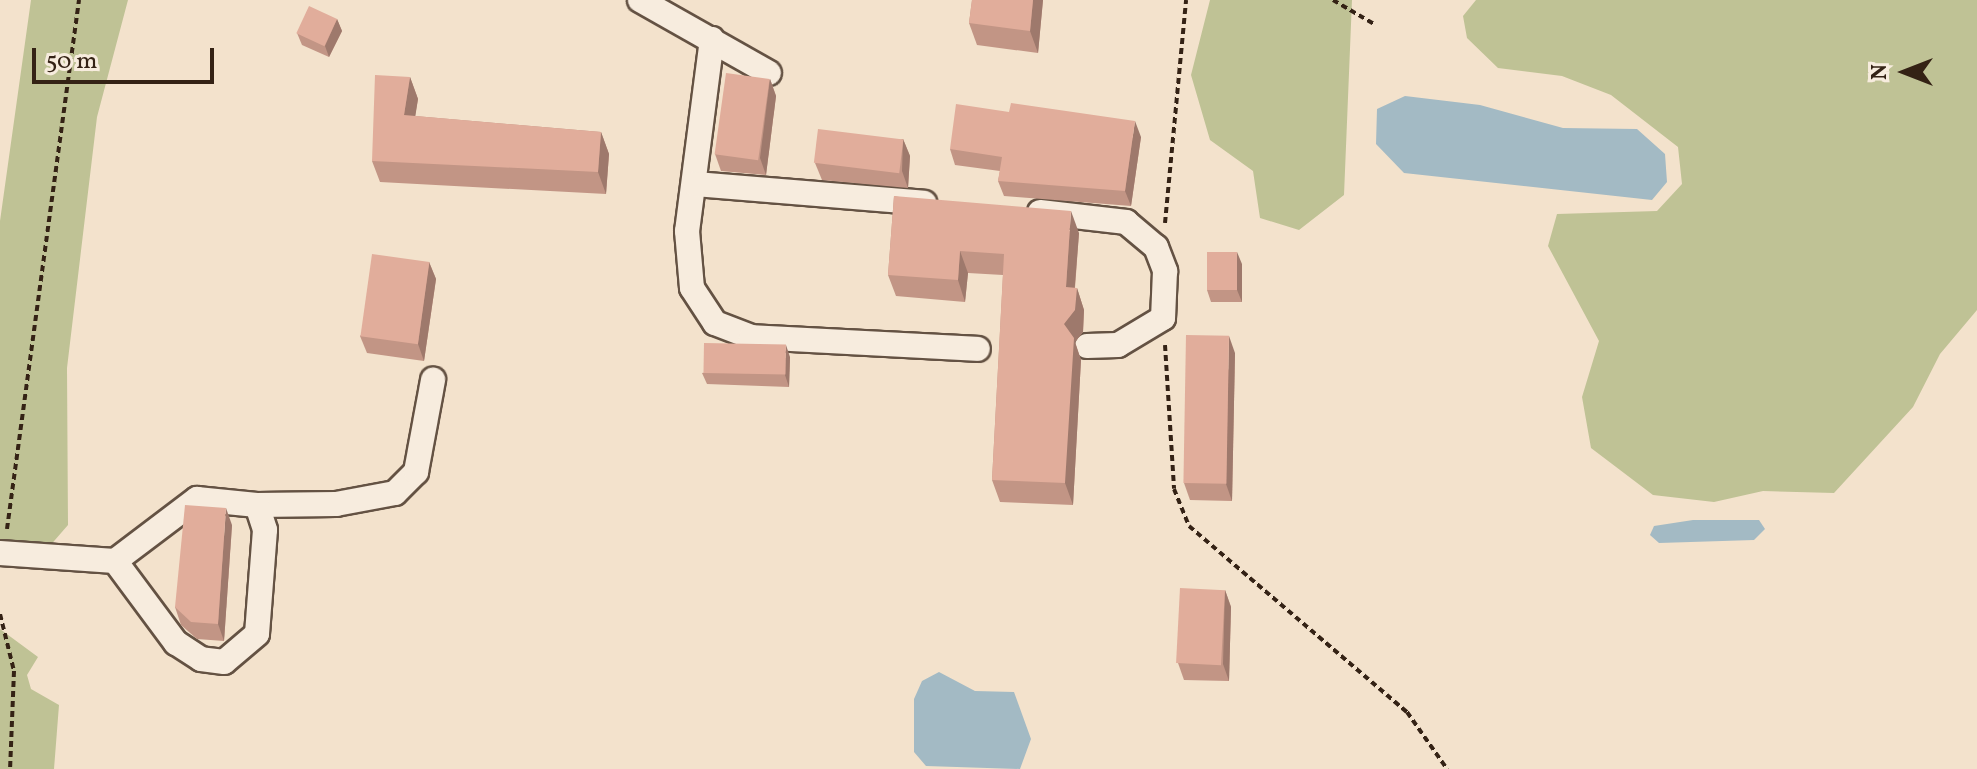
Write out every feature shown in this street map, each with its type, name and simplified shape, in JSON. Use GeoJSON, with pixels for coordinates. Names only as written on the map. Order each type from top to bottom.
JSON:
{"type":"FeatureCollection","features":[{"type":"Feature","properties":{"kind":"lane"},"geometry":{"type":"LineString","coordinates":[[640,0],[769,73]]}},
{"type":"Feature","properties":{"kind":"lane"},"geometry":{"type":"LineString","coordinates":[[712,39],[687,231],[692,288],[715,323],[751,337],[978,349]]}},
{"type":"Feature","properties":{"kind":"lane"},"geometry":{"type":"LineString","coordinates":[[695,184],[948,205]]}},
{"type":"Feature","properties":{"kind":"lane"},"geometry":{"type":"LineString","coordinates":[[1009,210],[1126,222],[1156,247],[1165,271],[1163,318],[1118,345],[1087,346]]}},
{"type":"Feature","properties":{"kind":"lane"},"geometry":{"type":"LineString","coordinates":[[3,554],[115,561],[197,499],[257,505],[336,504],[395,493],[416,472],[433,380]]}},
{"type":"Feature","properties":{"kind":"lane"},"geometry":{"type":"LineString","coordinates":[[115,561],[176,643],[224,662],[257,634],[265,530],[257,505]]}},
{"type":"Feature","properties":{"kind":"path"},"geometry":{"type":"LineString","coordinates":[[3,554],[79,0]]}},
{"type":"Feature","properties":{"kind":"path"},"geometry":{"type":"LineString","coordinates":[[1156,247],[1172,167],[1186,0]]}},
{"type":"Feature","properties":{"kind":"path"},"geometry":{"type":"LineString","coordinates":[[1333,0],[1374,24]]}},
{"type":"Feature","properties":{"kind":"path"},"geometry":{"type":"LineString","coordinates":[[1163,318],[1174,489],[1189,526],[1407,712],[1447,769]]}},
{"type":"Feature","properties":{"kind":"path"},"geometry":{"type":"LineString","coordinates":[[0,614],[14,671],[10,769]]}},
{"type":"Feature","properties":{"kind":"green space"},"geometry":{"type":"Polygon","coordinates":[[[31,0],[128,0],[97,117],[67,368],[68,525],[48,548],[0,553],[0,221],[31,0]]]}},
{"type":"Feature","properties":{"kind":"green space"},"geometry":{"type":"Polygon","coordinates":[[[1210,0],[1352,0],[1344,195],[1299,230],[1260,218],[1253,171],[1210,140],[1191,75],[1210,0]]]}},
{"type":"Feature","properties":{"kind":"green space"},"geometry":{"type":"Polygon","coordinates":[[[1476,0],[1977,0],[1977,310],[1940,354],[1913,407],[1834,493],[1763,491],[1714,502],[1653,495],[1591,448],[1582,397],[1599,341],[1548,246],[1557,214],[1657,211],[1682,184],[1678,147],[1611,95],[1562,76],[1498,68],[1467,38],[1463,16],[1476,0]]]}},
{"type":"Feature","properties":{"kind":"green space"},"geometry":{"type":"Polygon","coordinates":[[[0,629],[38,657],[27,675],[31,689],[59,705],[54,769],[0,769],[0,629]]]}},
{"type":"Feature","properties":{"kind":"water"},"geometry":{"type":"Polygon","coordinates":[[[1405,96],[1480,105],[1563,128],[1637,129],[1665,154],[1667,182],[1652,200],[1404,173],[1376,144],[1377,109],[1405,96]]]}},
{"type":"Feature","properties":{"kind":"water"},"geometry":{"type":"Polygon","coordinates":[[[1693,520],[1759,520],[1765,529],[1754,540],[1659,543],[1650,535],[1654,526],[1693,520]]]}},
{"type":"Feature","properties":{"kind":"water"},"geometry":{"type":"Polygon","coordinates":[[[939,672],[975,691],[1014,692],[1031,739],[1020,769],[926,766],[914,752],[914,699],[922,681],[939,672]]]}},
{"type":"Feature","properties":{"kind":"building"},"geometry":{"type":"Polygon","coordinates":[[[972,0],[1033,0],[1030,31],[969,23],[972,0]]]}},
{"type":"Feature","properties":{"kind":"building"},"geometry":{"type":"Polygon","coordinates":[[[309,6],[337,19],[324,46],[296,33],[309,6]]]}},
{"type":"Feature","properties":{"kind":"building"},"geometry":{"type":"Polygon","coordinates":[[[726,73],[770,79],[758,160],[715,154],[726,73]]]}},
{"type":"Feature","properties":{"kind":"building"},"geometry":{"type":"Polygon","coordinates":[[[375,75],[410,77],[404,115],[601,132],[598,172],[372,161],[375,75]]]}},
{"type":"Feature","properties":{"kind":"building"},"geometry":{"type":"Polygon","coordinates":[[[1011,103],[1135,121],[1125,191],[998,181],[1002,157],[950,149],[956,104],[1009,112],[1011,103]]]}},
{"type":"Feature","properties":{"kind":"building"},"geometry":{"type":"Polygon","coordinates":[[[818,129],[903,139],[899,173],[814,163],[818,129]]]}},
{"type":"Feature","properties":{"kind":"building"},"geometry":{"type":"Polygon","coordinates":[[[894,196],[1071,211],[1066,287],[1077,288],[1075,310],[1064,324],[1074,338],[1065,483],[992,480],[1004,254],[960,251],[958,280],[888,275],[894,196]]]}},
{"type":"Feature","properties":{"kind":"building"},"geometry":{"type":"Polygon","coordinates":[[[1207,252],[1237,252],[1237,290],[1207,290],[1207,252]]]}},
{"type":"Feature","properties":{"kind":"building"},"geometry":{"type":"Polygon","coordinates":[[[372,254],[429,262],[418,344],[360,336],[372,254]]]}},
{"type":"Feature","properties":{"kind":"building"},"geometry":{"type":"Polygon","coordinates":[[[1186,335],[1229,336],[1226,484],[1183,483],[1186,335]]]}},
{"type":"Feature","properties":{"kind":"building"},"geometry":{"type":"Polygon","coordinates":[[[704,343],[786,344],[785,374],[703,373],[704,343]]]}},
{"type":"Feature","properties":{"kind":"building"},"geometry":{"type":"Polygon","coordinates":[[[185,505],[226,508],[218,624],[191,622],[175,607],[185,505]]]}},
{"type":"Feature","properties":{"kind":"building"},"geometry":{"type":"Polygon","coordinates":[[[1180,588],[1225,590],[1221,665],[1176,663],[1180,588]]]}}]}
